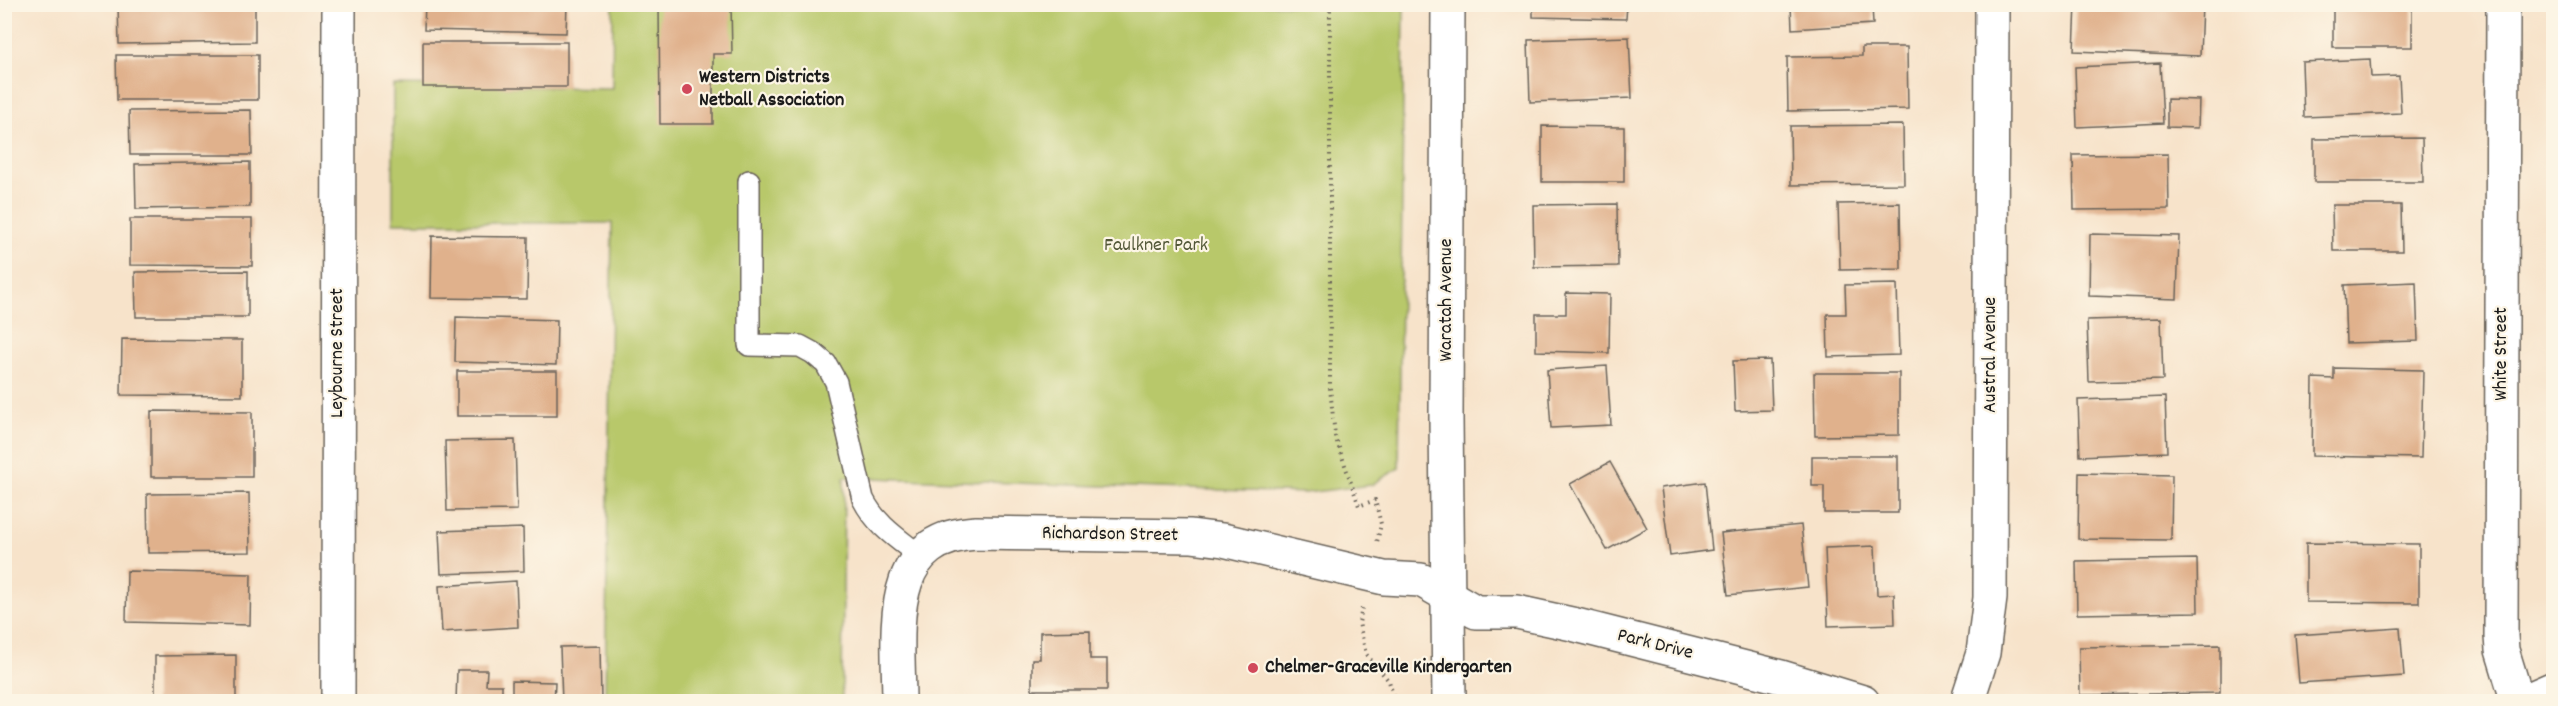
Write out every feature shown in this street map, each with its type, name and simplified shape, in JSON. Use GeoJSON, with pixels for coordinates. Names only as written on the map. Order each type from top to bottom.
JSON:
{"type":"FeatureCollection","features":[{"type":"Feature","properties":{"kind":"street","name":"Leybourne Street"},"geometry":{"type":"LineString","coordinates":[[338,702],[339,4]]}},
{"type":"Feature","properties":{"kind":"street","name":"Waratah Avenue"},"geometry":{"type":"LineString","coordinates":[[1448,4],[1446,417],[1449,702]]}},
{"type":"Feature","properties":{"kind":"street","name":"Austral Avenue"},"geometry":{"type":"LineString","coordinates":[[1967,702],[1983,653],[1990,598],[1992,4]]}},
{"type":"Feature","properties":{"kind":"street","name":"White Street"},"geometry":{"type":"LineString","coordinates":[[2503,4],[2501,636],[2502,650],[2520,702]]}},
{"type":"Feature","properties":{"kind":"street","name":"Richardson Street"},"geometry":{"type":"LineString","coordinates":[[898,702],[901,593],[911,567],[920,556],[940,542],[961,534],[1191,536],[1223,540],[1384,578],[1421,580],[1449,596]]}},
{"type":"Feature","properties":{"kind":"street","name":"Park Drive"},"geometry":{"type":"LineString","coordinates":[[1449,596],[1476,612],[1518,612],[1572,624],[1780,677],[1863,702]]}},
{"type":"Feature","properties":{"kind":"street"},"geometry":{"type":"LineString","coordinates":[[2520,702],[2553,688]]}},
{"type":"Feature","properties":{"kind":"lane"},"geometry":{"type":"LineString","coordinates":[[749,181],[749,345],[800,346],[826,364],[836,381],[863,499],[880,525],[920,556]]}},
{"type":"Feature","properties":{"kind":"path"},"geometry":{"type":"LineString","coordinates":[[1330,4],[1330,388],[1335,436],[1359,506],[1375,500],[1381,524],[1379,533]]}},
{"type":"Feature","properties":{"kind":"path"},"geometry":{"type":"LineString","coordinates":[[1363,604],[1359,623],[1366,654],[1389,681],[1395,702]]}},
{"type":"Feature","properties":{"kind":"green space","name":"Faulkner Park"},"geometry":{"type":"Polygon","coordinates":[[[613,5],[1404,5],[1399,468],[1371,485],[1305,493],[844,477],[842,701],[605,701],[612,223],[393,223],[393,85],[612,88],[613,5]]]}},
{"type":"Feature","properties":{"kind":"building"},"geometry":{"type":"Polygon","coordinates":[[[118,4],[255,4],[255,42],[119,44],[118,4]]]}},
{"type":"Feature","properties":{"kind":"building"},"geometry":{"type":"Polygon","coordinates":[[[425,4],[567,4],[566,33],[424,30],[425,4]]]}},
{"type":"Feature","properties":{"kind":"building","name":"Western Districts Netball Association"},"geometry":{"type":"Polygon","coordinates":[[[659,4],[731,4],[732,54],[713,54],[713,124],[660,124],[659,4]]]}},
{"type":"Feature","properties":{"kind":"building"},"geometry":{"type":"Polygon","coordinates":[[[1533,4],[1627,4],[1626,19],[1533,17],[1533,4]]]}},
{"type":"Feature","properties":{"kind":"building"},"geometry":{"type":"Polygon","coordinates":[[[2076,4],[2202,4],[2200,56],[2074,51],[2076,4]]]}},
{"type":"Feature","properties":{"kind":"building"},"geometry":{"type":"Polygon","coordinates":[[[2333,4],[2412,4],[2412,47],[2333,47],[2333,4]]]}},
{"type":"Feature","properties":{"kind":"building"},"geometry":{"type":"Polygon","coordinates":[[[1791,5],[1872,5],[1873,24],[1792,29],[1791,5]]]}},
{"type":"Feature","properties":{"kind":"building"},"geometry":{"type":"Polygon","coordinates":[[[1629,37],[1632,98],[1530,102],[1528,40],[1629,37]]]}},
{"type":"Feature","properties":{"kind":"building"},"geometry":{"type":"Polygon","coordinates":[[[423,42],[567,42],[567,87],[423,87],[423,42]]]}},
{"type":"Feature","properties":{"kind":"building"},"geometry":{"type":"Polygon","coordinates":[[[1862,47],[1907,47],[1908,109],[1788,111],[1787,57],[1862,56],[1862,47]]]}},
{"type":"Feature","properties":{"kind":"building"},"geometry":{"type":"Polygon","coordinates":[[[116,55],[258,55],[258,100],[117,100],[116,55]]]}},
{"type":"Feature","properties":{"kind":"building"},"geometry":{"type":"Polygon","coordinates":[[[2370,59],[2371,77],[2399,76],[2401,113],[2304,117],[2302,62],[2370,59]]]}},
{"type":"Feature","properties":{"kind":"building"},"geometry":{"type":"Polygon","coordinates":[[[2160,63],[2163,123],[2077,127],[2075,67],[2160,63]]]}},
{"type":"Feature","properties":{"kind":"building"},"geometry":{"type":"Polygon","coordinates":[[[2167,99],[2199,100],[2198,128],[2167,127],[2167,99]]]}},
{"type":"Feature","properties":{"kind":"building"},"geometry":{"type":"Polygon","coordinates":[[[251,110],[252,155],[130,155],[129,111],[251,110]]]}},
{"type":"Feature","properties":{"kind":"building"},"geometry":{"type":"Polygon","coordinates":[[[1903,125],[1904,184],[1791,185],[1790,126],[1903,125]]]}},
{"type":"Feature","properties":{"kind":"building"},"geometry":{"type":"Polygon","coordinates":[[[1542,126],[1624,127],[1624,182],[1542,182],[1542,126]]]}},
{"type":"Feature","properties":{"kind":"building"},"geometry":{"type":"Polygon","coordinates":[[[2422,138],[2423,182],[2314,182],[2314,139],[2422,138]]]}},
{"type":"Feature","properties":{"kind":"building"},"geometry":{"type":"Polygon","coordinates":[[[2168,154],[2169,209],[2074,210],[2073,155],[2168,154]]]}},
{"type":"Feature","properties":{"kind":"building"},"geometry":{"type":"Polygon","coordinates":[[[250,162],[250,207],[136,209],[135,164],[250,162]]]}},
{"type":"Feature","properties":{"kind":"building"},"geometry":{"type":"Polygon","coordinates":[[[1900,203],[1901,269],[1840,270],[1838,204],[1900,203]]]}},
{"type":"Feature","properties":{"kind":"building"},"geometry":{"type":"Polygon","coordinates":[[[1617,204],[1618,266],[1534,267],[1533,205],[1617,204]]]}},
{"type":"Feature","properties":{"kind":"building"},"geometry":{"type":"Polygon","coordinates":[[[2332,205],[2401,205],[2402,251],[2333,251],[2332,205]]]}},
{"type":"Feature","properties":{"kind":"building"},"geometry":{"type":"Polygon","coordinates":[[[130,219],[252,219],[252,266],[130,265],[130,219]]]}},
{"type":"Feature","properties":{"kind":"building"},"geometry":{"type":"Polygon","coordinates":[[[2090,234],[2179,236],[2177,299],[2089,296],[2090,234]]]}},
{"type":"Feature","properties":{"kind":"building"},"geometry":{"type":"Polygon","coordinates":[[[432,236],[528,237],[527,299],[431,298],[432,236]]]}},
{"type":"Feature","properties":{"kind":"building"},"geometry":{"type":"Polygon","coordinates":[[[248,271],[248,317],[136,317],[135,272],[248,271]]]}},
{"type":"Feature","properties":{"kind":"building"},"geometry":{"type":"Polygon","coordinates":[[[2416,282],[2418,341],[2346,343],[2344,285],[2416,282]]]}},
{"type":"Feature","properties":{"kind":"building"},"geometry":{"type":"Polygon","coordinates":[[[1897,284],[1899,355],[1828,357],[1827,314],[1846,314],[1845,285],[1897,284]]]}},
{"type":"Feature","properties":{"kind":"building"},"geometry":{"type":"Polygon","coordinates":[[[1566,293],[1610,294],[1609,353],[1536,351],[1536,314],[1566,314],[1566,293]]]}},
{"type":"Feature","properties":{"kind":"building"},"geometry":{"type":"Polygon","coordinates":[[[456,317],[557,320],[556,365],[455,362],[456,317]]]}},
{"type":"Feature","properties":{"kind":"building"},"geometry":{"type":"Polygon","coordinates":[[[2161,318],[2163,380],[2089,382],[2087,320],[2161,318]]]}},
{"type":"Feature","properties":{"kind":"building"},"geometry":{"type":"Polygon","coordinates":[[[122,339],[242,340],[242,396],[121,395],[122,339]]]}},
{"type":"Feature","properties":{"kind":"building"},"geometry":{"type":"Polygon","coordinates":[[[1770,360],[1772,410],[1735,411],[1733,361],[1770,360]]]}},
{"type":"Feature","properties":{"kind":"building"},"geometry":{"type":"Polygon","coordinates":[[[1607,366],[1611,425],[1551,428],[1547,370],[1607,366]]]}},
{"type":"Feature","properties":{"kind":"building"},"geometry":{"type":"Polygon","coordinates":[[[2334,368],[2423,370],[2421,458],[2312,456],[2313,378],[2334,379],[2334,368]]]}},
{"type":"Feature","properties":{"kind":"building"},"geometry":{"type":"Polygon","coordinates":[[[457,371],[557,371],[557,416],[457,416],[457,371]]]}},
{"type":"Feature","properties":{"kind":"building"},"geometry":{"type":"Polygon","coordinates":[[[1814,373],[1899,373],[1899,435],[1815,436],[1814,373]]]}},
{"type":"Feature","properties":{"kind":"building"},"geometry":{"type":"Polygon","coordinates":[[[2165,397],[2167,452],[2080,456],[2078,400],[2165,397]]]}},
{"type":"Feature","properties":{"kind":"building"},"geometry":{"type":"Polygon","coordinates":[[[151,411],[252,412],[252,477],[151,477],[151,411]]]}},
{"type":"Feature","properties":{"kind":"building"},"geometry":{"type":"Polygon","coordinates":[[[515,440],[517,510],[447,511],[445,441],[515,440]]]}},
{"type":"Feature","properties":{"kind":"building"},"geometry":{"type":"Polygon","coordinates":[[[1812,456],[1898,456],[1898,513],[1824,513],[1824,486],[1812,486],[1812,456]]]}},
{"type":"Feature","properties":{"kind":"building"},"geometry":{"type":"Polygon","coordinates":[[[1610,462],[1647,528],[1607,550],[1570,484],[1610,462]]]}},
{"type":"Feature","properties":{"kind":"building"},"geometry":{"type":"Polygon","coordinates":[[[2079,473],[2172,475],[2171,540],[2078,539],[2079,473]]]}},
{"type":"Feature","properties":{"kind":"building"},"geometry":{"type":"Polygon","coordinates":[[[1705,482],[1712,550],[1670,556],[1661,488],[1705,482]]]}},
{"type":"Feature","properties":{"kind":"building"},"geometry":{"type":"Polygon","coordinates":[[[249,493],[250,552],[148,553],[147,494],[249,493]]]}},
{"type":"Feature","properties":{"kind":"building"},"geometry":{"type":"Polygon","coordinates":[[[1801,525],[1808,587],[1728,595],[1721,533],[1801,525]]]}},
{"type":"Feature","properties":{"kind":"building"},"geometry":{"type":"Polygon","coordinates":[[[523,528],[524,571],[441,574],[439,531],[523,528]]]}},
{"type":"Feature","properties":{"kind":"building"},"geometry":{"type":"Polygon","coordinates":[[[2306,543],[2419,544],[2419,603],[2306,602],[2306,543]]]}},
{"type":"Feature","properties":{"kind":"building"},"geometry":{"type":"Polygon","coordinates":[[[1875,546],[1877,595],[1894,594],[1895,624],[1828,626],[1825,548],[1875,546]]]}},
{"type":"Feature","properties":{"kind":"building"},"geometry":{"type":"Polygon","coordinates":[[[2197,559],[2198,612],[2077,614],[2076,561],[2197,559]]]}},
{"type":"Feature","properties":{"kind":"building"},"geometry":{"type":"Polygon","coordinates":[[[127,571],[251,574],[250,625],[126,622],[127,571]]]}},
{"type":"Feature","properties":{"kind":"building"},"geometry":{"type":"Polygon","coordinates":[[[516,581],[518,627],[442,632],[439,586],[516,581]]]}},
{"type":"Feature","properties":{"kind":"building"},"geometry":{"type":"Polygon","coordinates":[[[2400,628],[2404,676],[2299,683],[2295,635],[2400,628]]]}},
{"type":"Feature","properties":{"kind":"building"},"geometry":{"type":"Polygon","coordinates":[[[1090,631],[1090,659],[1107,659],[1107,690],[1032,690],[1032,659],[1040,659],[1040,632],[1090,631]]]}},
{"type":"Feature","properties":{"kind":"building"},"geometry":{"type":"Polygon","coordinates":[[[2220,645],[2220,693],[2080,695],[2079,647],[2220,645]]]}},
{"type":"Feature","properties":{"kind":"building"},"geometry":{"type":"Polygon","coordinates":[[[600,646],[601,702],[562,702],[560,647],[600,646]]]}},
{"type":"Feature","properties":{"kind":"building"},"geometry":{"type":"Polygon","coordinates":[[[236,655],[236,702],[155,702],[155,656],[236,655]]]}},
{"type":"Feature","properties":{"kind":"building"},"geometry":{"type":"Polygon","coordinates":[[[457,670],[487,670],[486,685],[502,685],[502,702],[456,702],[457,670]]]}},
{"type":"Feature","properties":{"kind":"building"},"geometry":{"type":"Polygon","coordinates":[[[512,681],[555,682],[554,702],[512,702],[512,681]]]}},
{"type":"Feature","properties":{"kind":"place","name":"Western Districts Netball Association"},"geometry":{"type":"Point","coordinates":[687,89]}},
{"type":"Feature","properties":{"kind":"place","name":"Chelmer-Graceville Kindergarten"},"geometry":{"type":"Point","coordinates":[1253,668]}}]}
